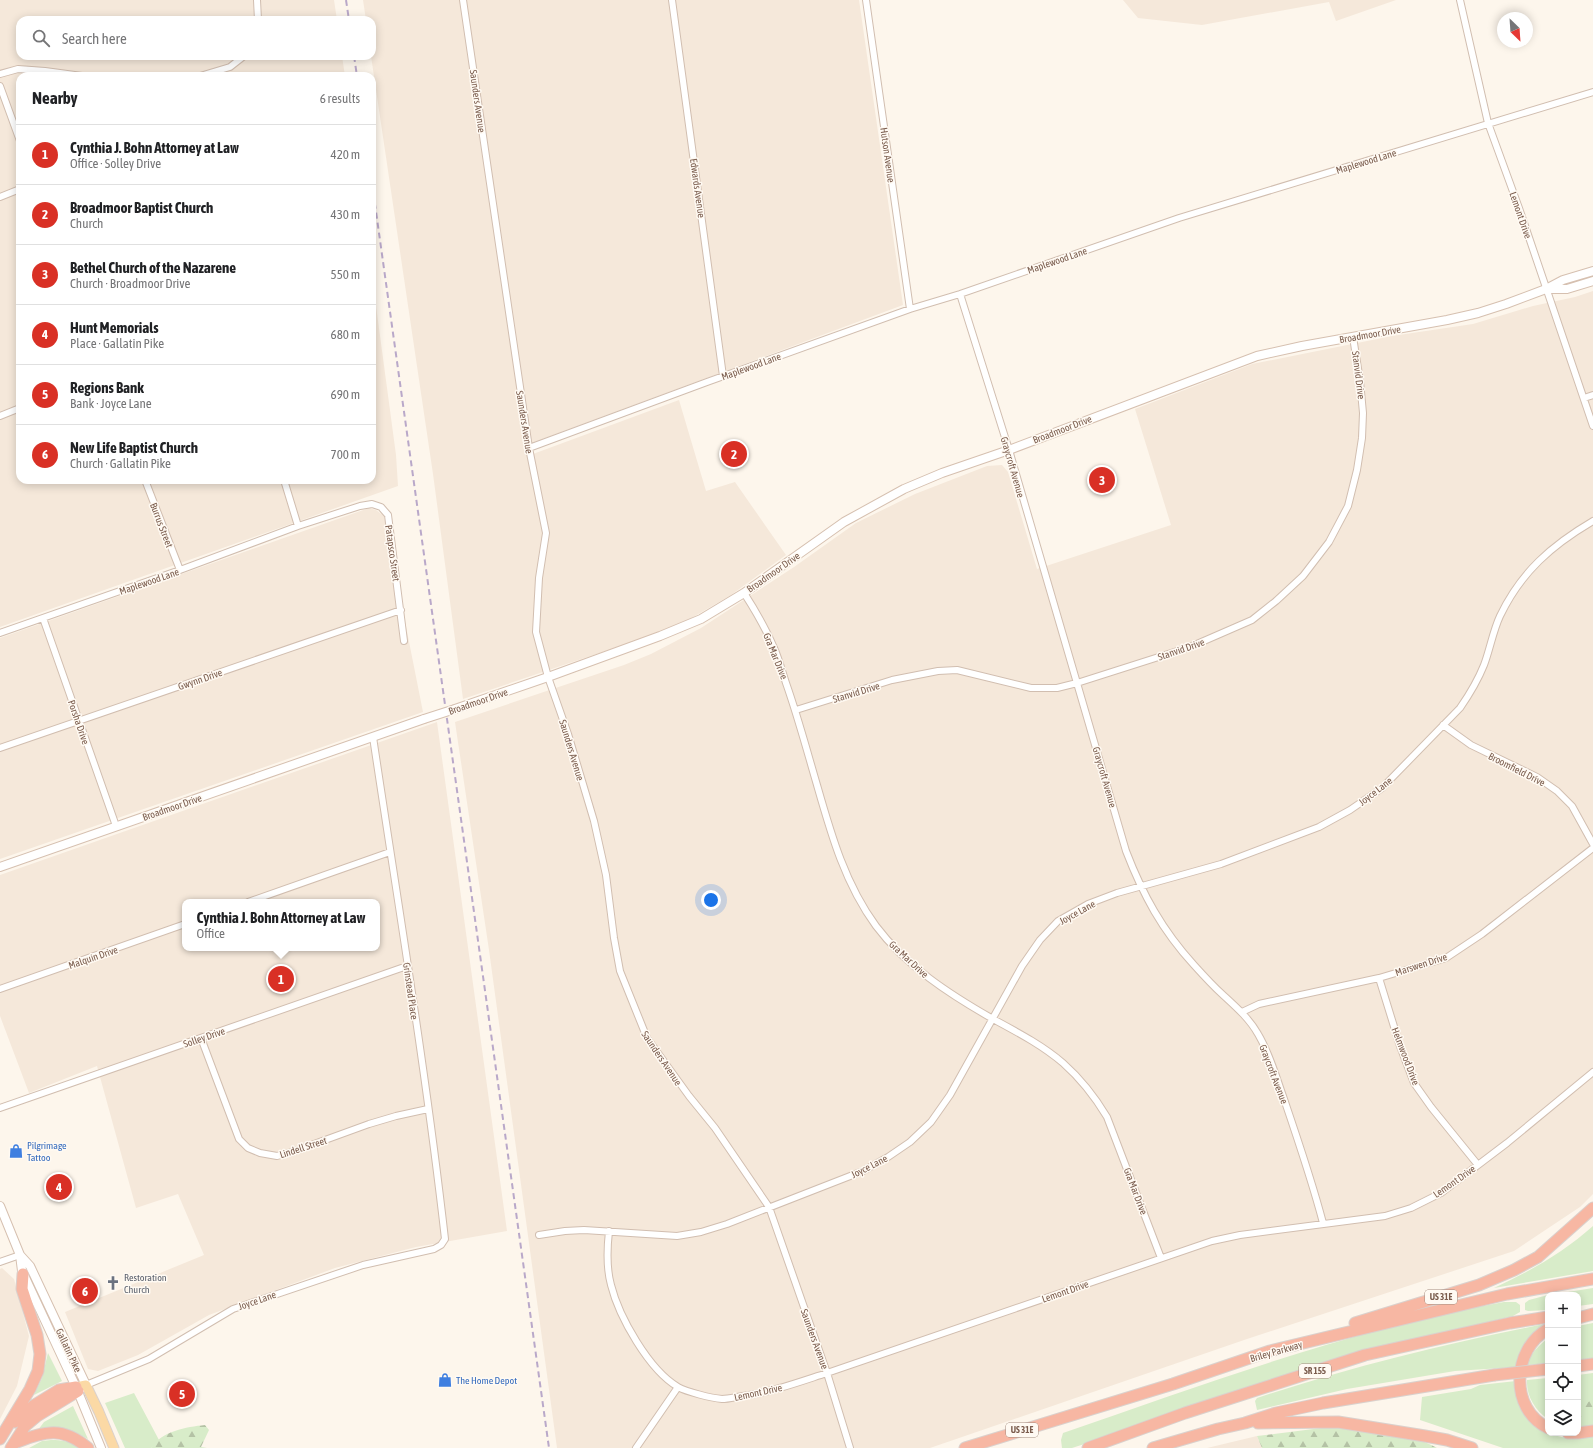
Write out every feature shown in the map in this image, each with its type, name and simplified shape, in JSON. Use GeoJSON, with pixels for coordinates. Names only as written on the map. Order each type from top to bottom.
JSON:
{"type":"FeatureCollection","features":[{"type":"Feature","properties":{"kind":"highway","name":"US 31E"},"geometry":{"type":"LineString","coordinates":[[1270,1350],[1479,1285],[1496,1278],[1538,1257],[1593,1208]]}},
{"type":"Feature","properties":{"kind":"highway"},"geometry":{"type":"LineString","coordinates":[[0,1439],[8,1428],[38,1371],[40,1354],[37,1335],[22,1289],[23,1274]]}},
{"type":"Feature","properties":{"kind":"highway","name":"Briley Parkway"},"geometry":{"type":"LineString","coordinates":[[965,1448],[1173,1384],[1270,1350],[1507,1294],[1593,1279]]}},
{"type":"Feature","properties":{"kind":"highway"},"geometry":{"type":"LineString","coordinates":[[1581,1312],[1593,1311]]}},
{"type":"Feature","properties":{"kind":"highway"},"geometry":{"type":"LineString","coordinates":[[1581,1317],[1593,1314]]}},
{"type":"Feature","properties":{"kind":"highway","name":"SR 155"},"geometry":{"type":"LineString","coordinates":[[1088,1448],[1185,1413],[1365,1355],[1510,1323],[1545,1317]]}},
{"type":"Feature","properties":{"kind":"highway"},"geometry":{"type":"LineString","coordinates":[[1545,1332],[1534,1340],[1526,1352],[1520,1367],[1520,1383],[1523,1396],[1530,1411],[1539,1422],[1545,1426]]}},
{"type":"Feature","properties":{"kind":"highway"},"geometry":{"type":"LineString","coordinates":[[1581,1366],[1593,1364]]}},
{"type":"Feature","properties":{"kind":"highway"},"geometry":{"type":"LineString","coordinates":[[1153,1448],[1218,1429],[1245,1424],[1276,1413],[1323,1403],[1494,1375],[1545,1369]]}},
{"type":"Feature","properties":{"kind":"highway"},"geometry":{"type":"LineString","coordinates":[[8,1428],[33,1406],[59,1390],[80,1388]]}},
{"type":"Feature","properties":{"kind":"highway"},"geometry":{"type":"LineString","coordinates":[[12,1446],[25,1426],[37,1416],[80,1388]]}},
{"type":"Feature","properties":{"kind":"highway"},"geometry":{"type":"LineString","coordinates":[[1245,1424],[1338,1422],[1447,1440],[1472,1448]]}},
{"type":"Feature","properties":{"kind":"highway"},"geometry":{"type":"LineString","coordinates":[[1581,1433],[1593,1431]]}},
{"type":"Feature","properties":{"kind":"highway"},"geometry":{"type":"LineString","coordinates":[[12,1446],[49,1433],[61,1432],[77,1438],[88,1448]]}},
{"type":"Feature","properties":{"kind":"highway"},"geometry":{"type":"LineString","coordinates":[[1425,1436],[1447,1448]]}},
{"type":"Feature","properties":{"kind":"main road","name":"Broadmoor Drive"},"geometry":{"type":"LineString","coordinates":[[0,867],[548,677],[683,627],[706,616],[744,593],[844,522],[904,489],[942,473],[1009,450],[1257,356],[1302,346],[1447,320],[1506,304],[1546,289],[1563,280],[1593,271]]}},
{"type":"Feature","properties":{"kind":"main road","name":"Broadmoor Drive"},"geometry":{"type":"LineString","coordinates":[[1546,289],[1566,290],[1593,281]]}},
{"type":"Feature","properties":{"kind":"main road","name":"Gallatin Pike"},"geometry":{"type":"LineString","coordinates":[[0,1206],[20,1255],[23,1274],[80,1388],[99,1412],[114,1448]]}},
{"type":"Feature","properties":{"kind":"main road","name":"Gallatin Pike"},"geometry":{"type":"LineString","coordinates":[[20,1255],[30,1266],[80,1388],[101,1448]]}},
{"type":"Feature","properties":{"kind":"street"},"geometry":{"type":"LineString","coordinates":[[257,0],[258,16]]}},
{"type":"Feature","properties":{"kind":"street","name":"Saunders Avenue"},"geometry":{"type":"LineString","coordinates":[[463,0],[529,448],[546,533],[539,578],[536,632],[548,677],[568,734],[594,821],[606,875],[620,971],[630,1000],[647,1038],[672,1074],[727,1144],[769,1207],[827,1373],[850,1448]]}},
{"type":"Feature","properties":{"kind":"street","name":"Edwards Avenue"},"geometry":{"type":"LineString","coordinates":[[672,0],[723,376]]}},
{"type":"Feature","properties":{"kind":"street","name":"Hutson Avenue"},"geometry":{"type":"LineString","coordinates":[[866,0],[910,309]]}},
{"type":"Feature","properties":{"kind":"street","name":"Lemont Drive"},"geometry":{"type":"LineString","coordinates":[[1460,0],[1488,123],[1519,208],[1593,426]]}},
{"type":"Feature","properties":{"kind":"street"},"geometry":{"type":"LineString","coordinates":[[213,72],[230,67],[239,60]]}},
{"type":"Feature","properties":{"kind":"street"},"geometry":{"type":"LineString","coordinates":[[0,74],[18,69],[57,72]]}},
{"type":"Feature","properties":{"kind":"street"},"geometry":{"type":"LineString","coordinates":[[0,86],[16,130]]}},
{"type":"Feature","properties":{"kind":"street","name":"Maplewood Lane"},"geometry":{"type":"LineString","coordinates":[[529,448],[910,309],[960,294],[1179,218],[1593,92]]}},
{"type":"Feature","properties":{"kind":"street"},"geometry":{"type":"LineString","coordinates":[[0,197],[16,191]]}},
{"type":"Feature","properties":{"kind":"street","name":"Graycroft Avenue"},"geometry":{"type":"LineString","coordinates":[[960,294],[1009,450],[1126,851],[1150,906],[1180,948],[1221,993],[1242,1012],[1258,1033],[1270,1058],[1312,1180],[1323,1223]]}},
{"type":"Feature","properties":{"kind":"street","name":"Stanvid Drive"},"geometry":{"type":"LineString","coordinates":[[796,710],[892,680],[938,671],[957,670],[1031,688],[1057,688],[1190,647],[1252,620],[1276,602],[1303,576],[1329,542],[1348,506],[1358,470],[1363,413],[1354,337]]}},
{"type":"Feature","properties":{"kind":"street"},"geometry":{"type":"LineString","coordinates":[[1584,398],[1593,395]]}},
{"type":"Feature","properties":{"kind":"street"},"geometry":{"type":"LineString","coordinates":[[0,416],[16,410]]}},
{"type":"Feature","properties":{"kind":"street","name":"Burrus Street"},"geometry":{"type":"LineString","coordinates":[[147,484],[180,570]]}},
{"type":"Feature","properties":{"kind":"street"},"geometry":{"type":"LineString","coordinates":[[285,484],[298,526]]}},
{"type":"Feature","properties":{"kind":"street","name":"Patapsco Street"},"geometry":{"type":"LineString","coordinates":[[298,526],[360,506],[372,504],[381,507],[388,515],[404,641]]}},
{"type":"Feature","properties":{"kind":"street","name":"Joyce Lane"},"geometry":{"type":"LineString","coordinates":[[539,1235],[565,1231],[609,1231],[677,1236],[701,1232],[727,1224],[863,1171],[888,1157],[910,1142],[931,1122],[950,1095],[1022,966],[1040,940],[1058,921],[1088,904],[1140,886],[1221,864],[1319,827],[1350,810],[1382,788],[1460,708],[1468,696],[1483,666],[1500,616],[1516,587],[1537,562],[1556,544],[1593,521]]}},
{"type":"Feature","properties":{"kind":"street","name":"Maplewood Lane"},"geometry":{"type":"LineString","coordinates":[[0,633],[180,570],[298,526]]}},
{"type":"Feature","properties":{"kind":"street","name":"Gra Mar Drive"},"geometry":{"type":"LineString","coordinates":[[744,593],[756,612],[775,649],[796,710],[829,830],[844,868],[861,903],[876,926],[897,950],[924,975],[956,997],[1032,1040],[1062,1062],[1096,1098],[1108,1117],[1161,1258]]}},
{"type":"Feature","properties":{"kind":"street","name":"Gwynn Drive"},"geometry":{"type":"LineString","coordinates":[[0,748],[401,610]]}},
{"type":"Feature","properties":{"kind":"street","name":"Porsha Drive"},"geometry":{"type":"LineString","coordinates":[[43,618],[116,826]]}},
{"type":"Feature","properties":{"kind":"street","name":"Broomfield Drive"},"geometry":{"type":"LineString","coordinates":[[1443,725],[1471,745],[1537,777],[1557,790],[1572,806],[1593,844]]}},
{"type":"Feature","properties":{"kind":"street","name":"Grinstead Place"},"geometry":{"type":"LineString","coordinates":[[373,737],[428,1109],[444,1239],[441,1245]]}},
{"type":"Feature","properties":{"kind":"street","name":"Marswen Drive"},"geometry":{"type":"LineString","coordinates":[[1242,1012],[1265,1003],[1379,978],[1446,958],[1464,947],[1519,906],[1593,848]]}},
{"type":"Feature","properties":{"kind":"street"},"geometry":{"type":"LineString","coordinates":[[257,899],[390,852]]}},
{"type":"Feature","properties":{"kind":"street","name":"Malquin Drive"},"geometry":{"type":"LineString","coordinates":[[0,989],[182,925]]}},
{"type":"Feature","properties":{"kind":"street","name":"Solley Drive"},"geometry":{"type":"LineString","coordinates":[[0,1108],[407,966]]}},
{"type":"Feature","properties":{"kind":"street","name":"Helmwood Drive"},"geometry":{"type":"LineString","coordinates":[[1379,978],[1400,1046],[1414,1083],[1431,1107],[1478,1165]]}},
{"type":"Feature","properties":{"kind":"street","name":"Lindell Street"},"geometry":{"type":"LineString","coordinates":[[201,1038],[239,1139],[248,1148],[260,1153],[277,1156],[369,1124],[428,1109]]}},
{"type":"Feature","properties":{"kind":"street","name":"Lemont Drive"},"geometry":{"type":"LineString","coordinates":[[609,1231],[607,1254],[611,1284],[622,1316],[642,1349],[659,1370],[678,1387],[705,1396],[723,1399],[768,1392],[1212,1242],[1240,1234],[1384,1216],[1411,1208],[1441,1192],[1478,1165],[1593,1072]]}},
{"type":"Feature","properties":{"kind":"street","name":"Joyce Lane"},"geometry":{"type":"LineString","coordinates":[[80,1388],[149,1359],[233,1308],[362,1265],[434,1249],[441,1245]]}},
{"type":"Feature","properties":{"kind":"street"},"geometry":{"type":"LineString","coordinates":[[0,1262],[20,1255]]}},
{"type":"Feature","properties":{"kind":"street"},"geometry":{"type":"LineString","coordinates":[[636,1448],[678,1387]]}},
{"type":"Feature","properties":{"kind":"shaded area"},"geometry":{"type":"Polygon","coordinates":[[[0,0],[334,0],[336,16],[16,16],[16,60],[343,60],[344,72],[16,72],[16,484],[376,484],[376,306],[396,455],[398,486],[0,627],[0,0]]]}},
{"type":"Feature","properties":{"kind":"shaded area"},"geometry":{"type":"Polygon","coordinates":[[[363,0],[859,0],[903,305],[532,443],[533,454],[679,400],[706,491],[735,482],[786,555],[731,595],[688,620],[638,640],[463,699],[433,474],[376,90],[376,72],[373,72],[372,60],[376,60],[376,16],[365,16],[363,0]]]}},
{"type":"Feature","properties":{"kind":"shaded area"},"geometry":{"type":"Polygon","coordinates":[[[1123,0],[1396,0],[1336,21],[1329,2],[1202,25],[1138,18],[1123,0]]]}},
{"type":"Feature","properties":{"kind":"shaded area"},"geometry":{"type":"Polygon","coordinates":[[[1593,291],[1593,1194],[1580,1207],[1514,1251],[1247,1339],[930,1448],[557,1448],[489,950],[455,722],[624,665],[651,654],[701,628],[794,567],[856,523],[915,494],[987,466],[1002,465],[1008,472],[1037,569],[1171,525],[1135,409],[1252,364],[1392,336],[1473,324],[1533,306],[1575,297],[1593,291]]]}},
{"type":"Feature","properties":{"kind":"shaded area"},"geometry":{"type":"Polygon","coordinates":[[[369,508],[376,510],[384,516],[423,712],[0,859],[0,638],[369,508]]]}},
{"type":"Feature","properties":{"kind":"shaded area"},"geometry":{"type":"Polygon","coordinates":[[[437,722],[507,1231],[416,1247],[335,1268],[209,1315],[138,1355],[98,1371],[88,1369],[65,1312],[204,1255],[178,1194],[136,1208],[97,1066],[29,1093],[0,1016],[0,875],[437,722]]]}},
{"type":"Feature","properties":{"kind":"shaded area"},"geometry":{"type":"Polygon","coordinates":[[[2,1268],[14,1279],[29,1336],[17,1386],[0,1419],[0,1269],[2,1268]]]}},
{"type":"Feature","properties":{"kind":"shaded area"},"geometry":{"type":"Polygon","coordinates":[[[1257,1436],[1262,1448],[1207,1448],[1257,1436]]]}},
{"type":"Feature","properties":{"kind":"green space"},"geometry":{"type":"Polygon","coordinates":[[[1593,1226],[1593,1271],[1494,1288],[1546,1261],[1593,1226]]]}},
{"type":"Feature","properties":{"kind":"green space"},"geometry":{"type":"Polygon","coordinates":[[[1593,1288],[1593,1304],[1581,1306],[1581,1292],[1568,1292],[1593,1288]]]}},
{"type":"Feature","properties":{"kind":"green space"},"geometry":{"type":"Polygon","coordinates":[[[1545,1296],[1545,1310],[1525,1310],[1525,1303],[1529,1300],[1545,1296]]]}},
{"type":"Feature","properties":{"kind":"green space"},"geometry":{"type":"Polygon","coordinates":[[[1504,1302],[1516,1302],[1520,1305],[1520,1312],[1513,1316],[1382,1347],[1072,1448],[1062,1448],[1061,1440],[1063,1433],[1226,1377],[1336,1342],[1391,1327],[1447,1313],[1504,1302]]]}},
{"type":"Feature","properties":{"kind":"green space"},"geometry":{"type":"Polygon","coordinates":[[[1593,1323],[1593,1358],[1581,1360],[1581,1325],[1593,1323]]]}},
{"type":"Feature","properties":{"kind":"green space"},"geometry":{"type":"Polygon","coordinates":[[[1545,1324],[1545,1329],[1518,1367],[1455,1371],[1347,1389],[1257,1410],[1255,1401],[1257,1398],[1364,1366],[1472,1339],[1545,1324]]]}},
{"type":"Feature","properties":{"kind":"green space"},"geometry":{"type":"Polygon","coordinates":[[[1545,1341],[1545,1363],[1527,1365],[1535,1350],[1545,1341]]]}},
{"type":"Feature","properties":{"kind":"green space"},"geometry":{"type":"Polygon","coordinates":[[[48,1353],[62,1381],[34,1395],[42,1378],[48,1353]]]}},
{"type":"Feature","properties":{"kind":"green space"},"geometry":{"type":"Polygon","coordinates":[[[1593,1373],[1593,1426],[1581,1428],[1581,1400],[1581,1375],[1593,1373]]]}},
{"type":"Feature","properties":{"kind":"green space"},"geometry":{"type":"Polygon","coordinates":[[[1545,1378],[1545,1417],[1532,1402],[1528,1391],[1527,1380],[1545,1378]]]}},
{"type":"Feature","properties":{"kind":"green space"},"geometry":{"type":"Polygon","coordinates":[[[1516,1381],[1545,1425],[1545,1436],[1582,1438],[1593,1436],[1593,1448],[1503,1448],[1420,1420],[1422,1397],[1471,1389],[1480,1385],[1516,1381]]]}},
{"type":"Feature","properties":{"kind":"green space"},"geometry":{"type":"Polygon","coordinates":[[[134,1393],[159,1440],[151,1448],[125,1448],[105,1403],[134,1393]]]}},
{"type":"Feature","properties":{"kind":"green space"},"geometry":{"type":"Polygon","coordinates":[[[1593,1398],[1593,1419],[1581,1422],[1581,1404],[1587,1403],[1593,1398]]]}},
{"type":"Feature","properties":{"kind":"green space"},"geometry":{"type":"Polygon","coordinates":[[[73,1406],[88,1439],[64,1429],[52,1428],[38,1430],[44,1422],[73,1406]]]}},
{"type":"Feature","properties":{"kind":"green space"},"geometry":{"type":"Polygon","coordinates":[[[205,1425],[209,1430],[201,1447],[207,1448],[151,1448],[161,1438],[175,1431],[205,1425]]]}},
{"type":"Feature","properties":{"kind":"green space"},"geometry":{"type":"Polygon","coordinates":[[[1345,1425],[1404,1435],[1437,1448],[1262,1448],[1257,1436],[1345,1425]]]}},
{"type":"Feature","properties":{"kind":"green space"},"geometry":{"type":"Polygon","coordinates":[[[42,1441],[66,1441],[80,1448],[29,1448],[42,1441]]]}},
{"type":"Feature","properties":{"kind":"railway"},"geometry":{"type":"LineString","coordinates":[[346,0],[348,16]]}},
{"type":"Feature","properties":{"kind":"railway"},"geometry":{"type":"LineString","coordinates":[[355,60],[356,72]]}},
{"type":"Feature","properties":{"kind":"railway"},"geometry":{"type":"LineString","coordinates":[[376,212],[549,1448]]}},
{"type":"Feature","properties":{"kind":"place","name":"Broadmoor Baptist Church"},"geometry":{"type":"Point","coordinates":[734,454]}},
{"type":"Feature","properties":{"kind":"place","name":"Bethel Church of the Nazarene"},"geometry":{"type":"Point","coordinates":[1102,480]}},
{"type":"Feature","properties":{"kind":"place","name":"Cynthia J. Bohn Attorney at Law"},"geometry":{"type":"Point","coordinates":[281,979]}},
{"type":"Feature","properties":{"kind":"place","name":"Pilgrimage Tattoo"},"geometry":{"type":"Point","coordinates":[16,1151]}},
{"type":"Feature","properties":{"kind":"place","name":"Hunt Memorials"},"geometry":{"type":"Point","coordinates":[59,1187]}},
{"type":"Feature","properties":{"kind":"place","name":"Restoration Church"},"geometry":{"type":"Point","coordinates":[113,1283]}},
{"type":"Feature","properties":{"kind":"place","name":"New Life Baptist Church"},"geometry":{"type":"Point","coordinates":[85,1291]}},
{"type":"Feature","properties":{"kind":"place","name":"The Home Depot"},"geometry":{"type":"Point","coordinates":[445,1380]}},
{"type":"Feature","properties":{"kind":"place","name":"Regions Bank"},"geometry":{"type":"Point","coordinates":[182,1394]}}]}
